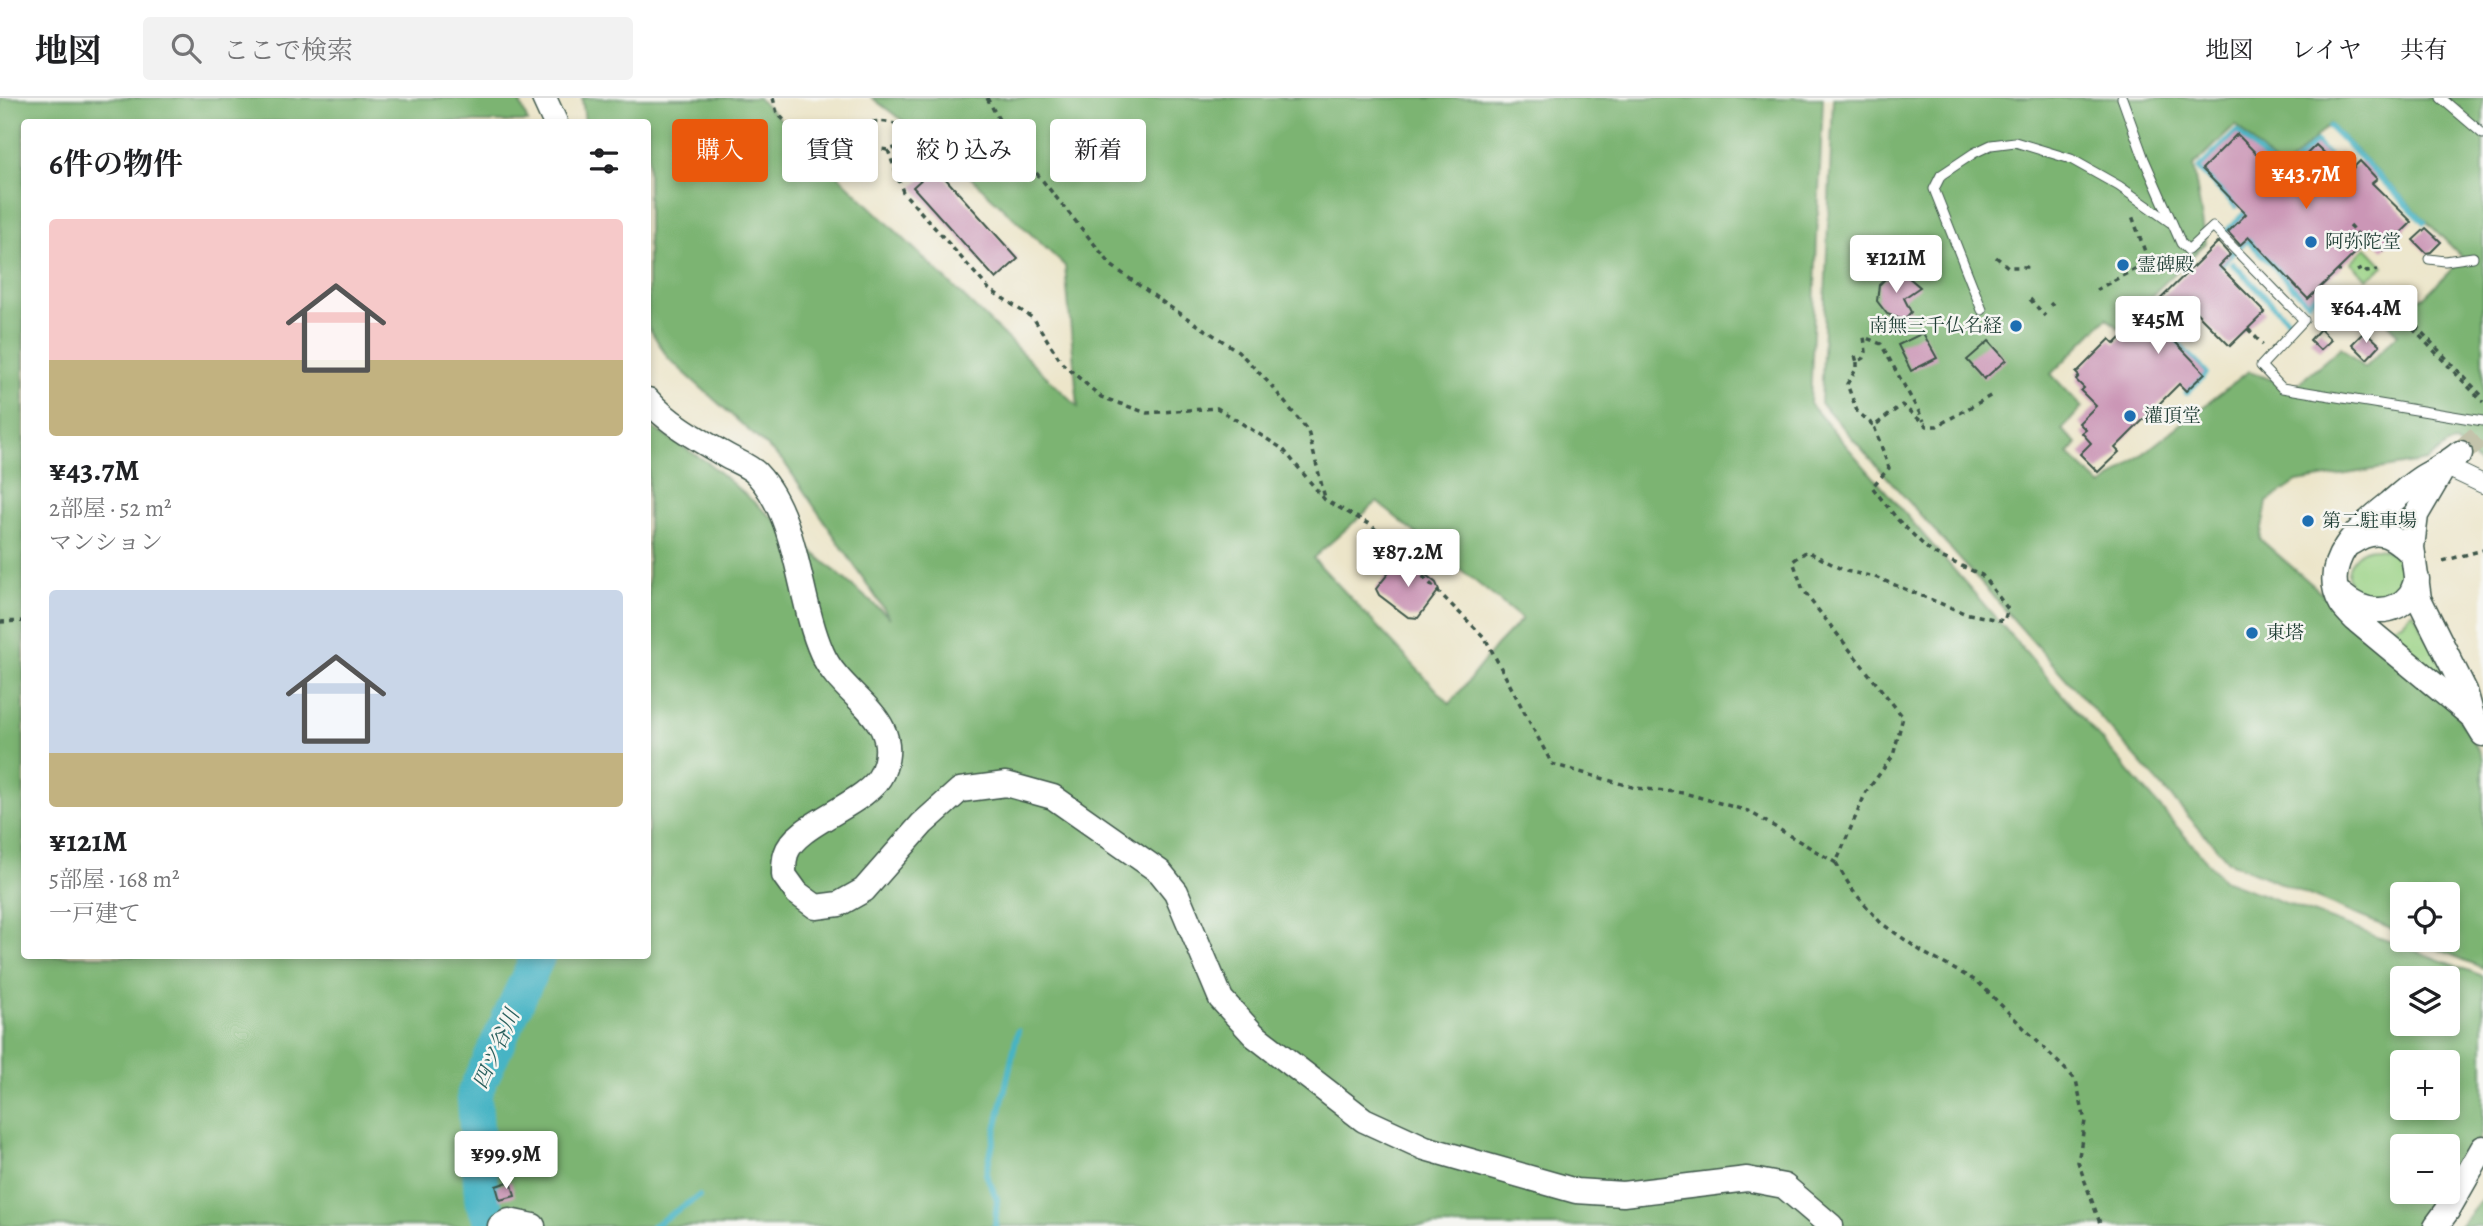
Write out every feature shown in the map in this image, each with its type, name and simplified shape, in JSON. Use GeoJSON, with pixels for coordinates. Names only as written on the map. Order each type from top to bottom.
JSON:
{"type":"FeatureCollection","features":[{"type":"Feature","properties":{"kind":"street"},"geometry":{"type":"LineString","coordinates":[[544,98],[554,119]]}},
{"type":"Feature","properties":{"kind":"street"},"geometry":{"type":"LineString","coordinates":[[651,402],[696,439],[756,472],[779,503],[822,654],[841,684],[880,721],[889,748],[882,776],[861,795],[794,839],[786,853],[784,875],[797,893],[816,907],[839,904],[863,890],[922,824],[960,790],[1006,785],[1053,797],[1160,872],[1176,892],[1221,999],[1254,1035],[1364,1120],[1425,1148],[1576,1191],[1623,1194],[1747,1180],[1784,1186],[1831,1226]]}},
{"type":"Feature","properties":{"kind":"street"},"geometry":{"type":"LineString","coordinates":[[2453,460],[2483,484]]}},
{"type":"Feature","properties":{"kind":"street"},"geometry":{"type":"LineString","coordinates":[[2453,460],[2426,474],[2375,515],[2345,548],[2337,562],[2334,578],[2341,603],[2355,619],[2478,725]]}},
{"type":"Feature","properties":{"kind":"street"},"geometry":{"type":"LineString","coordinates":[[2453,460],[2416,515],[2413,555],[2419,599],[2465,691],[2478,725]]}},
{"type":"Feature","properties":{"kind":"street"},"geometry":{"type":"LineString","coordinates":[[2345,548],[2363,535],[2383,533],[2399,542],[2413,555]]}},
{"type":"Feature","properties":{"kind":"street"},"geometry":{"type":"LineString","coordinates":[[2337,591],[2351,603],[2367,610],[2384,611],[2410,595],[2417,579]]}},
{"type":"Feature","properties":{"kind":"street"},"geometry":{"type":"LineString","coordinates":[[2435,1226],[2447,1211],[2483,1148]]}},
{"type":"Feature","properties":{"kind":"lane"},"geometry":{"type":"LineString","coordinates":[[2122,98],[2144,159],[2181,243],[2188,250],[2213,227],[2304,320],[2261,366],[2282,388],[2483,421]]}},
{"type":"Feature","properties":{"kind":"lane"},"geometry":{"type":"LineString","coordinates":[[2441,98],[2483,134]]}},
{"type":"Feature","properties":{"kind":"lane"},"geometry":{"type":"LineString","coordinates":[[1982,310],[1934,189],[1941,174],[1982,149],[2015,142],[2071,159],[2121,187],[2172,223]]}},
{"type":"Feature","properties":{"kind":"lane"},"geometry":{"type":"LineString","coordinates":[[2429,259],[2445,261],[2473,257]]}},
{"type":"Feature","properties":{"kind":"path"},"geometry":{"type":"LineString","coordinates":[[773,98],[776,113],[783,119]]}},
{"type":"Feature","properties":{"kind":"path"},"geometry":{"type":"LineString","coordinates":[[987,98],[1012,142],[1112,266],[1238,351],[1270,384],[1308,431],[1325,500]]}},
{"type":"Feature","properties":{"kind":"path"},"geometry":{"type":"LineString","coordinates":[[878,121],[901,126],[909,138],[906,145],[888,150],[878,149]]}},
{"type":"Feature","properties":{"kind":"path"},"geometry":{"type":"LineString","coordinates":[[888,150],[903,192],[989,289],[1034,319],[1062,363],[1101,397],[1147,413],[1217,408],[1283,449],[1325,500],[1371,525],[1485,638],[1552,764],[1636,788],[1684,793],[1748,811],[1836,863],[1853,891],[1881,923],[1924,953],[1978,982],[2076,1080],[2085,1121],[2078,1162],[2101,1226]]}},
{"type":"Feature","properties":{"kind":"path"},"geometry":{"type":"LineString","coordinates":[[2096,290],[2146,263],[2147,257],[2121,187]]}},
{"type":"Feature","properties":{"kind":"path"},"geometry":{"type":"LineString","coordinates":[[2349,225],[2368,245]]}},
{"type":"Feature","properties":{"kind":"path"},"geometry":{"type":"LineString","coordinates":[[2137,269],[2153,272],[2180,258],[2188,250]]}},
{"type":"Feature","properties":{"kind":"path"},"geometry":{"type":"LineString","coordinates":[[1996,257],[2008,267],[2029,267]]}},
{"type":"Feature","properties":{"kind":"path"},"geometry":{"type":"LineString","coordinates":[[2357,271],[2363,268],[2367,272],[2378,270]]}},
{"type":"Feature","properties":{"kind":"path"},"geometry":{"type":"LineString","coordinates":[[2030,299],[2045,316]]}},
{"type":"Feature","properties":{"kind":"path"},"geometry":{"type":"LineString","coordinates":[[2394,305],[2483,399]]}},
{"type":"Feature","properties":{"kind":"path"},"geometry":{"type":"LineString","coordinates":[[2248,329],[2262,344]]}},
{"type":"Feature","properties":{"kind":"path"},"geometry":{"type":"LineString","coordinates":[[1857,362],[1864,358],[1866,352],[1864,337],[1881,344],[1927,426]]}},
{"type":"Feature","properties":{"kind":"path"},"geometry":{"type":"LineString","coordinates":[[1836,863],[1866,792],[1893,756],[1903,717],[1811,601],[1802,587],[1793,561],[1807,551],[1845,571],[1875,578],[1964,613],[2004,621],[2008,609],[1982,575],[1932,553],[1898,520],[1872,487],[1889,468],[1874,426],[1857,411],[1847,384],[1857,368],[1855,356]]}},
{"type":"Feature","properties":{"kind":"path"},"geometry":{"type":"LineString","coordinates":[[1874,426],[1902,405],[1927,426],[1937,426],[1992,395]]}},
{"type":"Feature","properties":{"kind":"path"},"geometry":{"type":"LineString","coordinates":[[2443,561],[2483,550]]}},
{"type":"Feature","properties":{"kind":"path"},"geometry":{"type":"LineString","coordinates":[[0,622],[21,621]]}},
{"type":"Feature","properties":{"kind":"green space"},"geometry":{"type":"Polygon","coordinates":[[[0,98],[518,98],[527,119],[21,119],[21,959],[651,959],[651,427],[707,462],[890,618],[784,462],[668,358],[651,331],[651,119],[585,119],[582,98],[758,98],[782,121],[782,182],[845,182],[1078,407],[1065,266],[975,182],[1036,182],[1036,119],[900,119],[872,98],[1823,98],[1810,404],[2223,880],[2390,942],[2390,952],[2418,952],[2456,966],[2390,966],[2390,1036],[2460,1036],[2460,968],[2483,976],[2483,1120],[2480,1138],[2460,1166],[2460,1134],[2390,1134],[2390,1204],[2433,1204],[2417,1226],[0,1226],[0,98]],[[1377,502],[1313,558],[1450,704],[1496,646],[1522,619],[1377,502]]]}},
{"type":"Feature","properties":{"kind":"green space","name":"東塔"},"geometry":{"type":"Polygon","coordinates":[[[1833,98],[2483,98],[2483,467],[2456,443],[2447,445],[2427,461],[2297,482],[2267,502],[2260,539],[2450,705],[2480,752],[2483,760],[2483,968],[2445,952],[2460,952],[2460,882],[2390,882],[2390,929],[2229,862],[1821,403],[1833,98]],[[2330,124],[2281,171],[2236,125],[2193,166],[2206,243],[2118,328],[2107,318],[2051,374],[2082,407],[2062,430],[2077,443],[2068,454],[2102,486],[2249,371],[2293,388],[2341,347],[2364,368],[2398,334],[2385,321],[2407,300],[2424,297],[2463,258],[2330,124]]]}},
{"type":"Feature","properties":{"kind":"green space"},"geometry":{"type":"Polygon","coordinates":[[[2366,247],[2384,266],[2367,279],[2351,262],[2366,247]]]}},
{"type":"Feature","properties":{"kind":"green space"},"geometry":{"type":"Polygon","coordinates":[[[2375,548],[2394,556],[2402,575],[2394,594],[2375,602],[2356,594],[2348,575],[2356,556],[2375,548]]]}},
{"type":"Feature","properties":{"kind":"green space"},"geometry":{"type":"Polygon","coordinates":[[[2413,611],[2446,673],[2436,682],[2381,630],[2402,623],[2413,611]]]}},
{"type":"Feature","properties":{"kind":"green space"},"geometry":{"type":"Polygon","coordinates":[[[2483,1198],[2483,1226],[2460,1226],[2483,1198]]]}},
{"type":"Feature","properties":{"kind":"building"},"geometry":{"type":"Polygon","coordinates":[[[2237,134],[2281,179],[2316,145],[2332,160],[2339,153],[2353,168],[2360,161],[2377,179],[2372,183],[2412,222],[2383,250],[2371,238],[2308,299],[2249,237],[2240,245],[2228,232],[2246,214],[2202,169],[2237,134]]]}},
{"type":"Feature","properties":{"kind":"building"},"geometry":{"type":"Polygon","coordinates":[[[918,182],[949,182],[1018,259],[996,279],[913,187],[918,182]]]}},
{"type":"Feature","properties":{"kind":"building"},"geometry":{"type":"Polygon","coordinates":[[[2426,228],[2441,242],[2431,252],[2426,253],[2413,240],[2426,228]]]}},
{"type":"Feature","properties":{"kind":"building"},"geometry":{"type":"Polygon","coordinates":[[[2218,242],[2230,255],[2219,266],[2265,312],[2230,346],[2184,300],[2159,325],[2205,373],[2186,391],[2179,384],[2115,448],[2119,452],[2098,472],[2080,454],[2091,443],[2082,433],[2086,430],[2079,423],[2096,406],[2081,391],[2084,388],[2076,380],[2079,376],[2076,373],[2110,339],[2115,344],[2218,242]]]}},
{"type":"Feature","properties":{"kind":"building"},"geometry":{"type":"Polygon","coordinates":[[[1900,274],[1920,287],[1904,298],[1911,312],[1904,320],[1887,314],[1877,301],[1879,285],[1885,279],[1900,274]]]}},
{"type":"Feature","properties":{"kind":"building"},"geometry":{"type":"Polygon","coordinates":[[[2320,329],[2331,340],[2320,350],[2310,340],[2320,329]]]}},
{"type":"Feature","properties":{"kind":"building"},"geometry":{"type":"Polygon","coordinates":[[[2365,331],[2380,345],[2367,359],[2352,344],[2365,331]]]}},
{"type":"Feature","properties":{"kind":"building"},"geometry":{"type":"Polygon","coordinates":[[[1923,333],[1937,358],[1911,371],[1898,345],[1923,333]]]}},
{"type":"Feature","properties":{"kind":"building"},"geometry":{"type":"Polygon","coordinates":[[[1989,341],[2006,360],[1984,379],[1967,360],[1989,341]]]}},
{"type":"Feature","properties":{"kind":"building"},"geometry":{"type":"Polygon","coordinates":[[[1400,559],[1407,560],[1436,583],[1439,590],[1418,618],[1408,617],[1379,595],[1376,589],[1400,559]]]}},
{"type":"Feature","properties":{"kind":"building"},"geometry":{"type":"Polygon","coordinates":[[[511,1181],[515,1196],[500,1200],[496,1186],[511,1181]]]}},
{"type":"Feature","properties":{"kind":"waterway"},"geometry":{"type":"LineString","coordinates":[[2330,127],[2424,222]]}},
{"type":"Feature","properties":{"kind":"waterway"},"geometry":{"type":"LineString","coordinates":[[2241,203],[2236,206],[2199,169],[2237,132],[2274,169],[2270,173],[2273,176]]}},
{"type":"Feature","properties":{"kind":"waterway"},"geometry":{"type":"LineString","coordinates":[[2274,184],[2316,143],[2330,158],[2326,162]]}},
{"type":"Feature","properties":{"kind":"waterway"},"geometry":{"type":"LineString","coordinates":[[2224,234],[2250,208]]}},
{"type":"Feature","properties":{"kind":"waterway"},"geometry":{"type":"LineString","coordinates":[[2213,272],[2253,233]]}},
{"type":"Feature","properties":{"kind":"waterway"},"geometry":{"type":"LineString","coordinates":[[2255,237],[2250,242],[2308,302],[2325,285]]}},
{"type":"Feature","properties":{"kind":"waterway"},"geometry":{"type":"LineString","coordinates":[[2233,264],[2292,324]]}},
{"type":"Feature","properties":{"kind":"waterway"},"geometry":{"type":"LineString","coordinates":[[2186,393],[2206,373],[2160,325],[2188,297]]}},
{"type":"Feature","properties":{"kind":"waterway","name":"四ツ谷川"},"geometry":{"type":"LineString","coordinates":[[495,1226],[482,1201],[474,1094],[537,959]]}},
{"type":"Feature","properties":{"kind":"waterway"},"geometry":{"type":"LineString","coordinates":[[995,1226],[997,1199],[986,1174],[1018,1031]]}},
{"type":"Feature","properties":{"kind":"waterway"},"geometry":{"type":"LineString","coordinates":[[653,1226],[699,1196]]}},
{"type":"Feature","properties":{"kind":"tunnel"},"geometry":{"type":"LineString","coordinates":[[2460,453],[2483,433]]}},
{"type":"Feature","properties":{"kind":"place","name":"阿弥陀堂"},"geometry":{"type":"Point","coordinates":[2311,242]}},
{"type":"Feature","properties":{"kind":"place","name":"霊碑殿"},"geometry":{"type":"Point","coordinates":[2123,265]}},
{"type":"Feature","properties":{"kind":"place","name":"南無三千仏名経"},"geometry":{"type":"Point","coordinates":[2016,326]}},
{"type":"Feature","properties":{"kind":"place","name":"灌頂堂"},"geometry":{"type":"Point","coordinates":[2130,416]}},
{"type":"Feature","properties":{"kind":"place","name":"第二駐車場"},"geometry":{"type":"Point","coordinates":[2308,521]}},
{"type":"Feature","properties":{"kind":"place","name":"東塔"},"geometry":{"type":"Point","coordinates":[2252,633]}}]}
